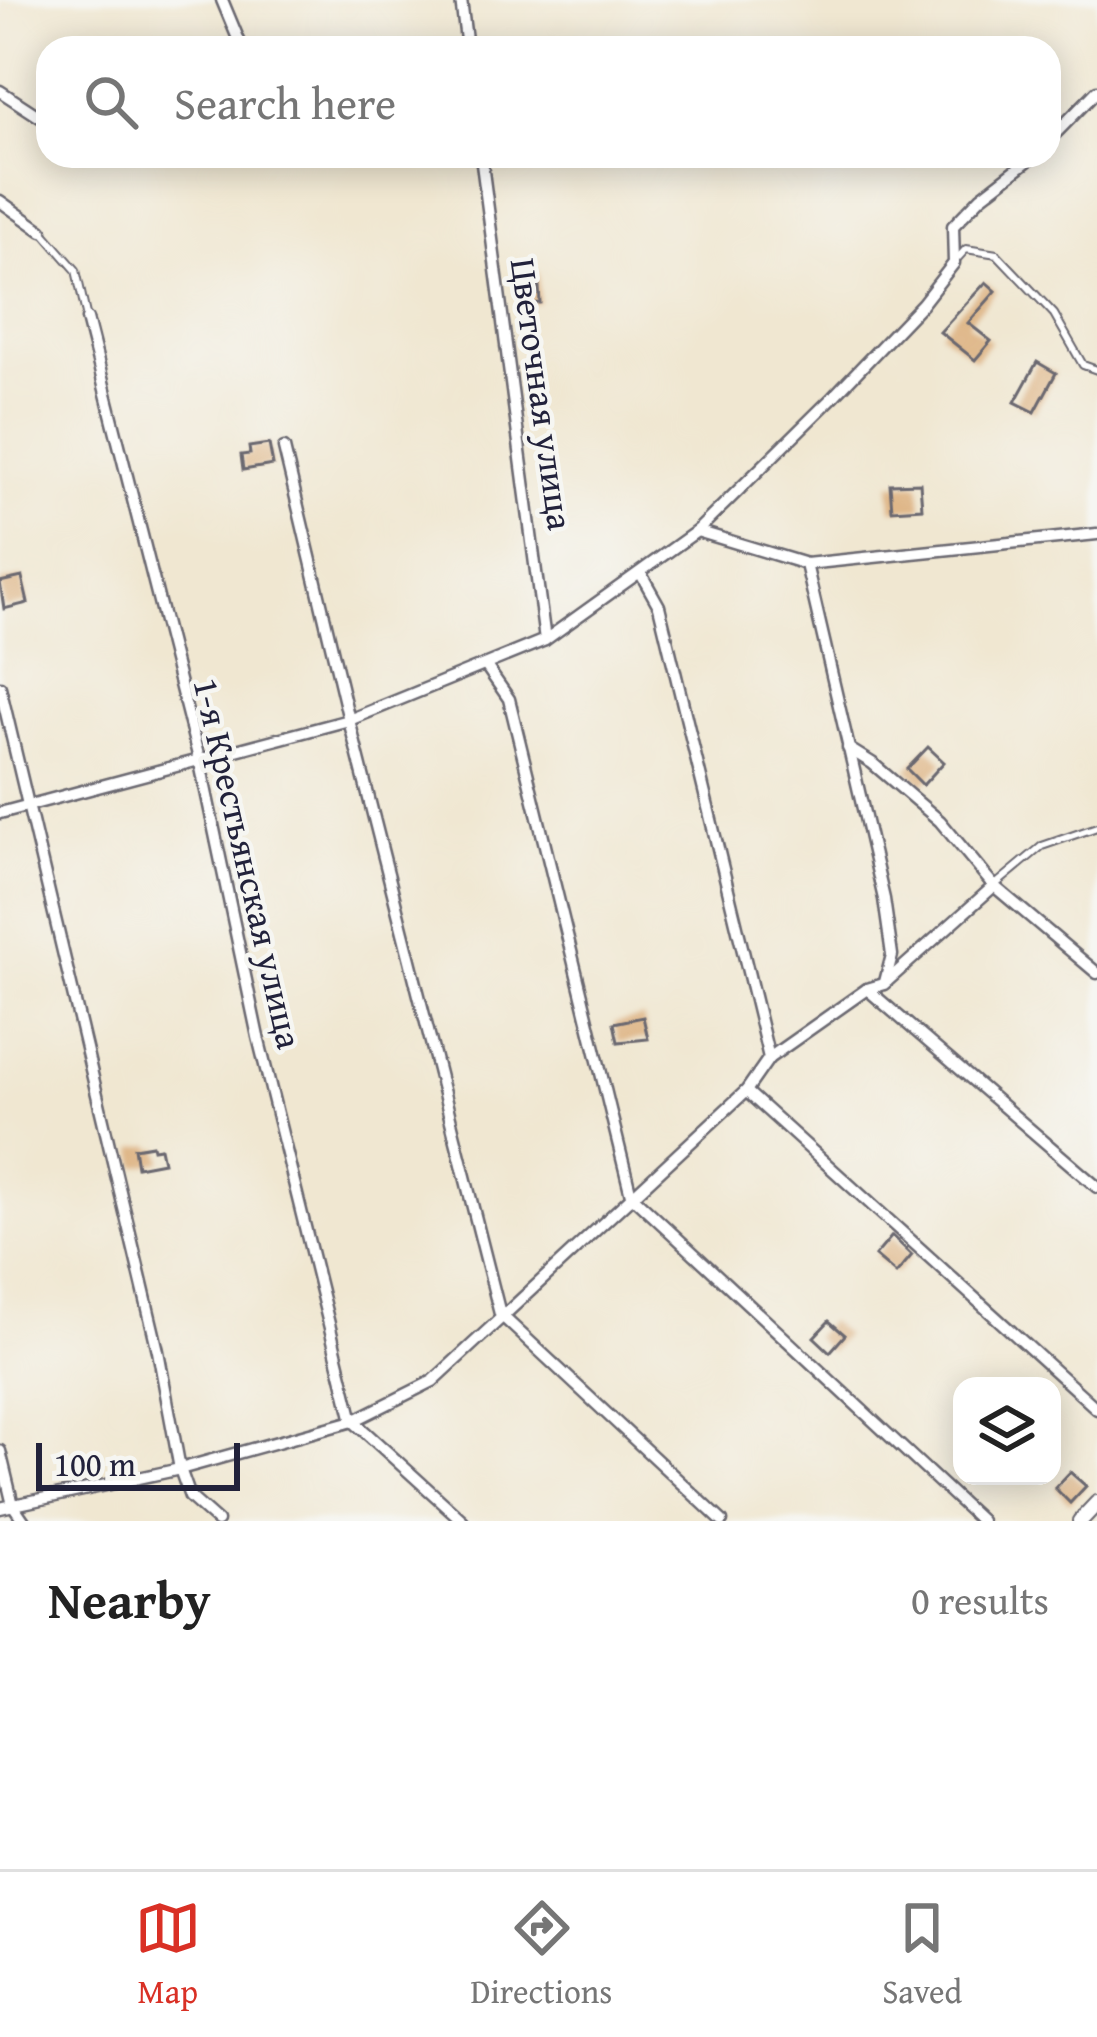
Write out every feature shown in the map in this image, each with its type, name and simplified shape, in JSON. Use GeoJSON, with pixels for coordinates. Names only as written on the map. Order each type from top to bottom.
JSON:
{"type":"FeatureCollection","features":[{"type":"Feature","properties":{"kind":"street"},"geometry":{"type":"LineString","coordinates":[[222,0],[237,36]]}},
{"type":"Feature","properties":{"kind":"street"},"geometry":{"type":"LineString","coordinates":[[461,0],[466,36]]}},
{"type":"Feature","properties":{"kind":"street"},"geometry":{"type":"LineString","coordinates":[[0,92],[36,114]]}},
{"type":"Feature","properties":{"kind":"street"},"geometry":{"type":"LineString","coordinates":[[1061,128],[1097,92]]}},
{"type":"Feature","properties":{"kind":"street","name":"Цветочная улица"},"geometry":{"type":"LineString","coordinates":[[484,168],[545,640]]}},
{"type":"Feature","properties":{"kind":"street"},"geometry":{"type":"LineString","coordinates":[[0,813],[349,720],[545,640],[697,530],[878,351],[954,263],[953,226],[1018,168]]}},
{"type":"Feature","properties":{"kind":"street"},"geometry":{"type":"LineString","coordinates":[[0,200],[42,230]]}},
{"type":"Feature","properties":{"kind":"street","name":"1-я Крестьянская улица"},"geometry":{"type":"LineString","coordinates":[[87,319],[200,763],[258,1036],[352,1421]]}},
{"type":"Feature","properties":{"kind":"street"},"geometry":{"type":"LineString","coordinates":[[284,448],[500,1314],[722,1521]]}},
{"type":"Feature","properties":{"kind":"street"},"geometry":{"type":"LineString","coordinates":[[697,530],[806,564],[1097,534]]}},
{"type":"Feature","properties":{"kind":"street"},"geometry":{"type":"LineString","coordinates":[[806,564],[884,898],[892,955],[884,984]]}},
{"type":"Feature","properties":{"kind":"street"},"geometry":{"type":"LineString","coordinates":[[641,574],[659,606],[769,1058]]}},
{"type":"Feature","properties":{"kind":"street"},"geometry":{"type":"LineString","coordinates":[[486,666],[508,699],[631,1196],[981,1521]]}},
{"type":"Feature","properties":{"kind":"street"},"geometry":{"type":"LineString","coordinates":[[0,687],[158,1351],[180,1469],[190,1497],[217,1521]]}},
{"type":"Feature","properties":{"kind":"street"},"geometry":{"type":"LineString","coordinates":[[848,748],[940,821],[994,886],[1097,973]]}},
{"type":"Feature","properties":{"kind":"street"},"geometry":{"type":"LineString","coordinates":[[6,1507],[180,1469],[352,1421],[433,1381],[500,1314],[746,1091],[769,1058],[867,989],[884,984],[994,886]]}},
{"type":"Feature","properties":{"kind":"street"},"geometry":{"type":"LineString","coordinates":[[867,989],[1097,1187]]}},
{"type":"Feature","properties":{"kind":"street"},"geometry":{"type":"LineString","coordinates":[[746,1091],[1097,1409]]}},
{"type":"Feature","properties":{"kind":"street"},"geometry":{"type":"LineString","coordinates":[[352,1421],[463,1521]]}},
{"type":"Feature","properties":{"kind":"street"},"geometry":{"type":"LineString","coordinates":[[0,1451],[6,1507],[25,1521]]}},
{"type":"Feature","properties":{"kind":"street"},"geometry":{"type":"LineString","coordinates":[[1080,1521],[1097,1504]]}},
{"type":"Feature","properties":{"kind":"lane"},"geometry":{"type":"LineString","coordinates":[[42,230],[76,270],[87,319]]}},
{"type":"Feature","properties":{"kind":"lane"},"geometry":{"type":"LineString","coordinates":[[954,263],[966,248],[997,254],[1054,314],[1083,365],[1097,370]]}},
{"type":"Feature","properties":{"kind":"lane"},"geometry":{"type":"LineString","coordinates":[[994,886],[1042,846],[1097,827]]}},
{"type":"Feature","properties":{"kind":"building"},"geometry":{"type":"Polygon","coordinates":[[[538,271],[540,303],[522,305],[520,272],[538,271]]]}},
{"type":"Feature","properties":{"kind":"building"},"geometry":{"type":"Polygon","coordinates":[[[986,282],[996,291],[968,323],[991,341],[975,360],[940,332],[986,282]]]}},
{"type":"Feature","properties":{"kind":"building"},"geometry":{"type":"Polygon","coordinates":[[[1037,362],[1056,373],[1035,412],[1015,402],[1037,362]]]}},
{"type":"Feature","properties":{"kind":"building"},"geometry":{"type":"Polygon","coordinates":[[[269,444],[273,465],[243,470],[241,455],[250,454],[249,447],[269,444]]]}},
{"type":"Feature","properties":{"kind":"building"},"geometry":{"type":"Polygon","coordinates":[[[920,483],[922,508],[892,510],[890,484],[920,483]]]}},
{"type":"Feature","properties":{"kind":"building"},"geometry":{"type":"Polygon","coordinates":[[[22,577],[28,603],[4,609],[0,582],[22,577]]]}},
{"type":"Feature","properties":{"kind":"building"},"geometry":{"type":"Polygon","coordinates":[[[928,747],[944,762],[923,785],[907,769],[928,747]]]}},
{"type":"Feature","properties":{"kind":"building"},"geometry":{"type":"Polygon","coordinates":[[[643,1017],[648,1039],[618,1042],[614,1023],[643,1017]]]}},
{"type":"Feature","properties":{"kind":"building"},"geometry":{"type":"Polygon","coordinates":[[[134,1148],[160,1148],[163,1162],[137,1167],[134,1148]]]}},
{"type":"Feature","properties":{"kind":"building"},"geometry":{"type":"Polygon","coordinates":[[[892,1236],[912,1255],[896,1274],[875,1256],[892,1236]]]}},
{"type":"Feature","properties":{"kind":"building"},"geometry":{"type":"Polygon","coordinates":[[[829,1321],[845,1335],[830,1352],[814,1337],[829,1321]]]}},
{"type":"Feature","properties":{"kind":"building"},"geometry":{"type":"Polygon","coordinates":[[[1070,1472],[1086,1486],[1070,1503],[1055,1488],[1070,1472]]]}}]}
